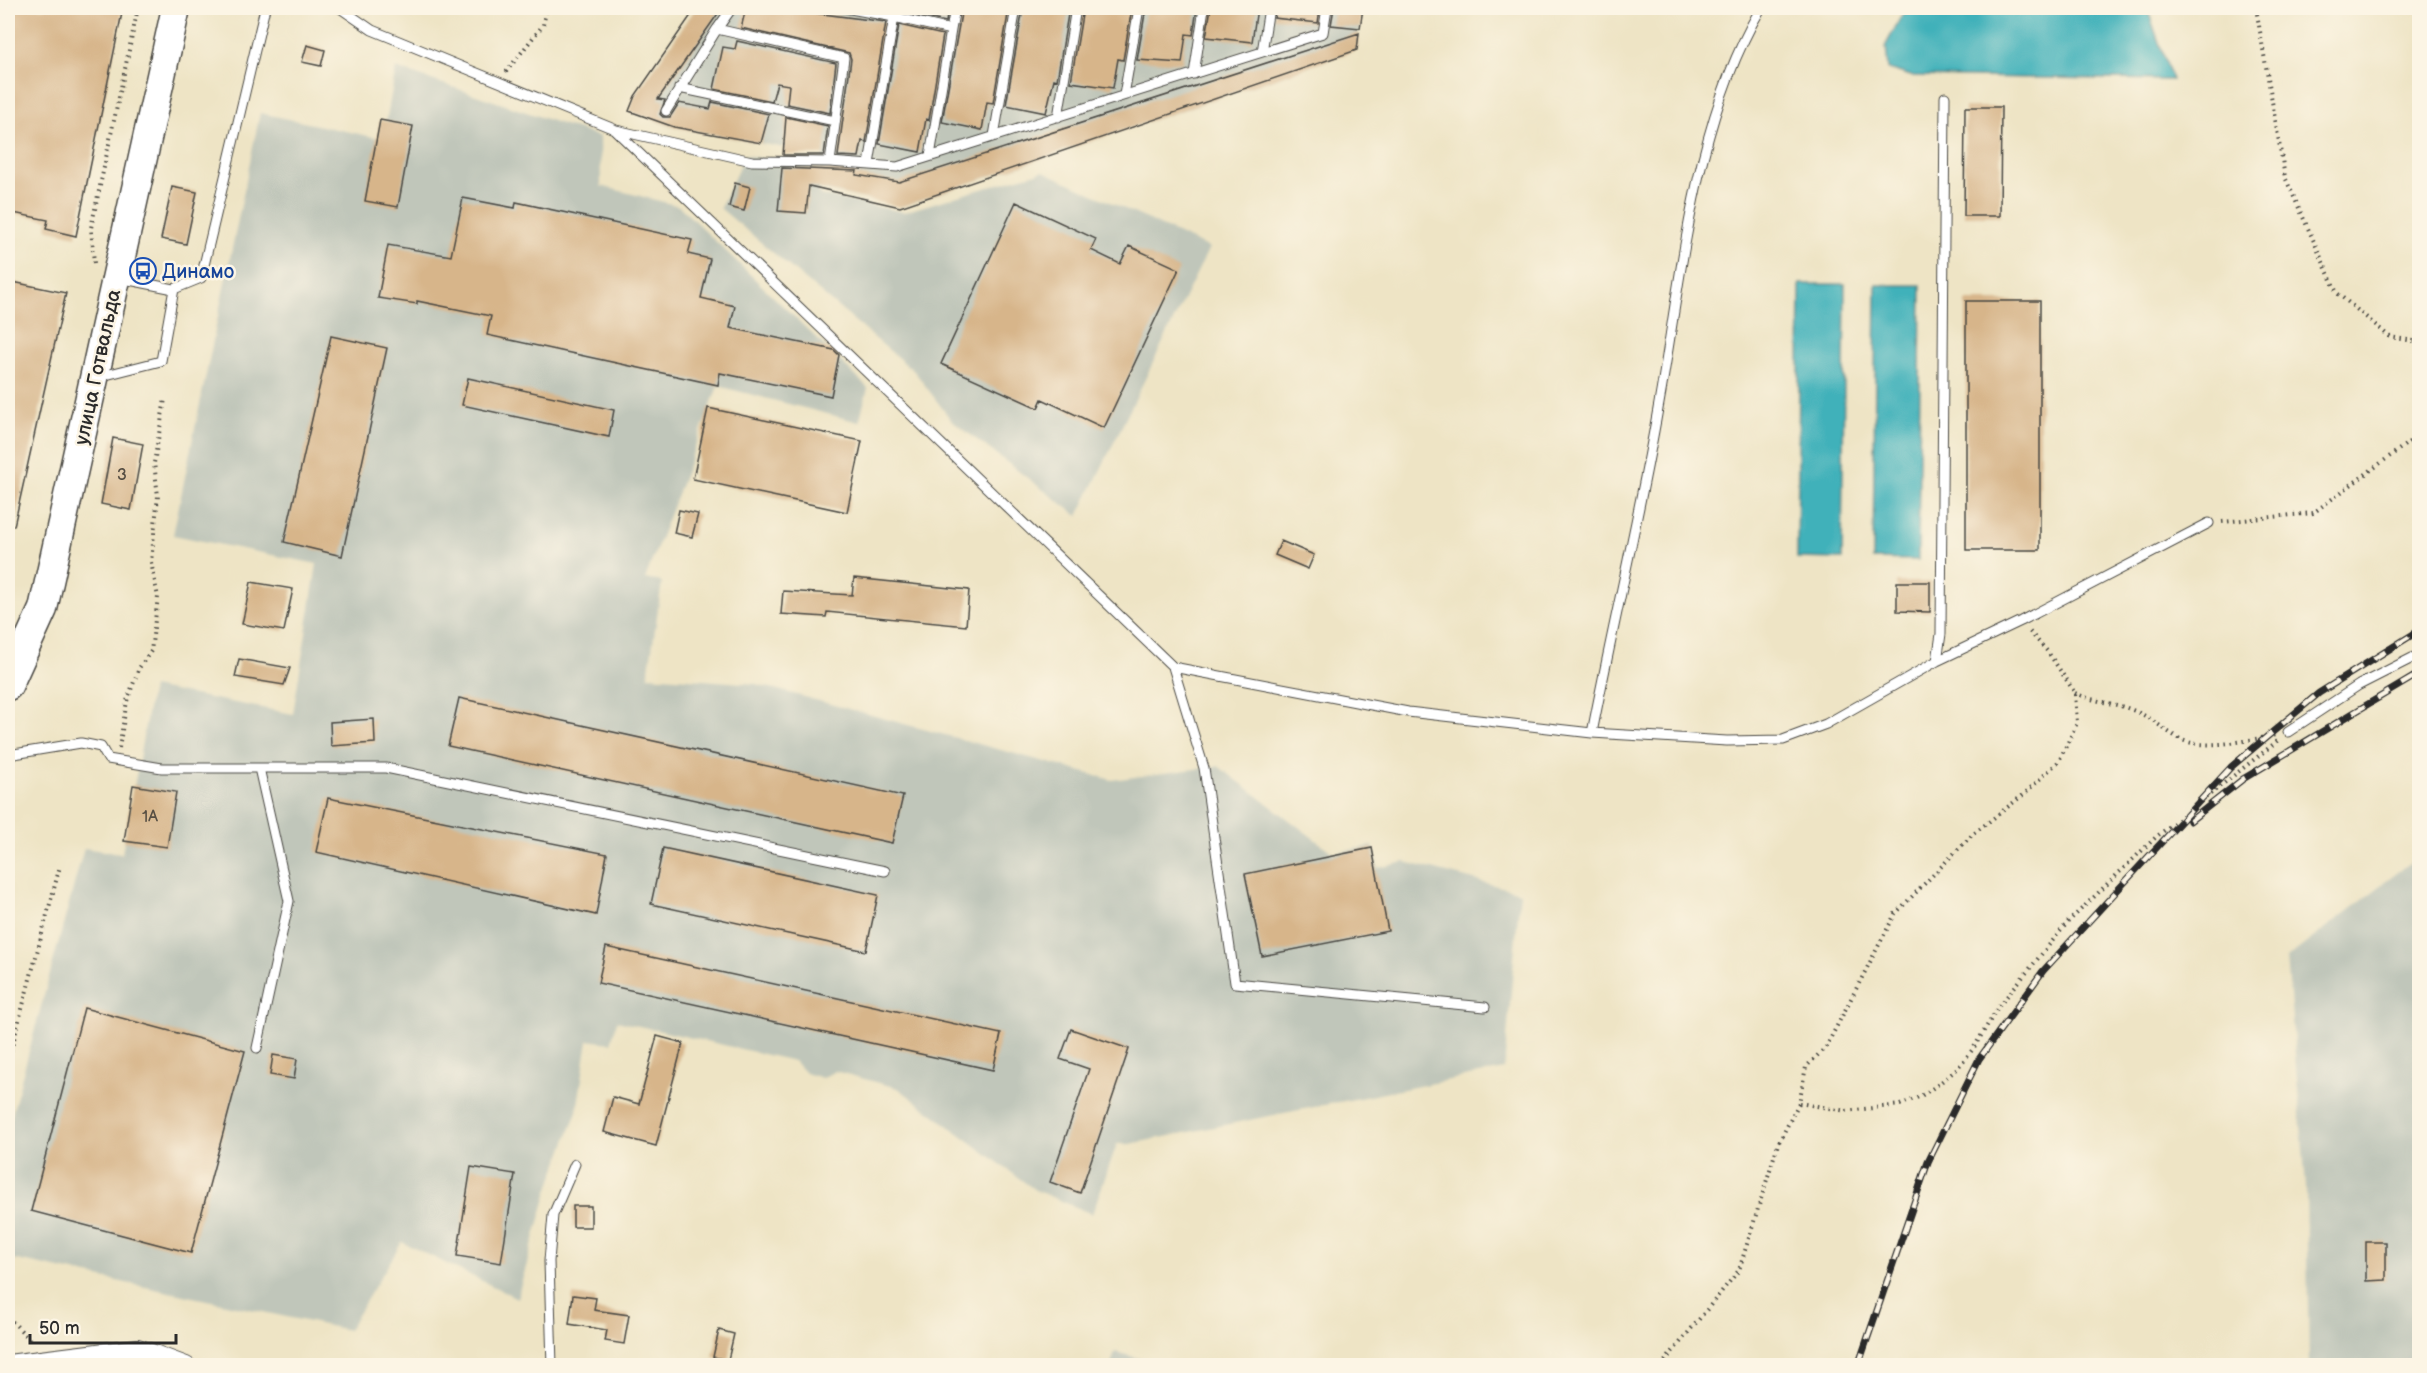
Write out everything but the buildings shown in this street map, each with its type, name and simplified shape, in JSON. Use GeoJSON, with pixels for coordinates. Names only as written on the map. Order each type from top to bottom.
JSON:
{"type":"FeatureCollection","features":[{"type":"Feature","properties":{"kind":"main road","name":"улица Готвальда"},"geometry":{"type":"LineString","coordinates":[[8,686],[43,609],[96,378],[105,273],[176,8]]}},
{"type":"Feature","properties":{"kind":"street"},"geometry":{"type":"LineString","coordinates":[[8,1365],[138,1348],[186,1365]]}},
{"type":"Feature","properties":{"kind":"lane"},"geometry":{"type":"LineString","coordinates":[[105,273],[174,289],[201,278],[265,8]]}},
{"type":"Feature","properties":{"kind":"lane"},"geometry":{"type":"LineString","coordinates":[[340,8],[372,30],[614,129],[753,161],[830,162],[897,167],[1323,33],[1327,8]]}},
{"type":"Feature","properties":{"kind":"lane"},"geometry":{"type":"LineString","coordinates":[[666,111],[732,8]]}},
{"type":"Feature","properties":{"kind":"lane"},"geometry":{"type":"LineString","coordinates":[[845,8],[951,30]]}},
{"type":"Feature","properties":{"kind":"lane"},"geometry":{"type":"LineString","coordinates":[[930,156],[955,8]]}},
{"type":"Feature","properties":{"kind":"lane"},"geometry":{"type":"LineString","coordinates":[[994,136],[1016,8]]}},
{"type":"Feature","properties":{"kind":"lane"},"geometry":{"type":"LineString","coordinates":[[1058,117],[1076,8]]}},
{"type":"Feature","properties":{"kind":"lane"},"geometry":{"type":"LineString","coordinates":[[1124,95],[1139,8]]}},
{"type":"Feature","properties":{"kind":"lane"},"geometry":{"type":"LineString","coordinates":[[1194,74],[1204,8]]}},
{"type":"Feature","properties":{"kind":"lane"},"geometry":{"type":"LineString","coordinates":[[1262,52],[1269,8]]}},
{"type":"Feature","properties":{"kind":"lane"},"geometry":{"type":"LineString","coordinates":[[1592,733],[1620,588],[1648,465],[1708,138],[1727,78],[1761,8]]}},
{"type":"Feature","properties":{"kind":"lane"},"geometry":{"type":"LineString","coordinates":[[869,164],[894,17]]}},
{"type":"Feature","properties":{"kind":"lane"},"geometry":{"type":"LineString","coordinates":[[717,29],[844,58],[830,162]]}},
{"type":"Feature","properties":{"kind":"lane"},"geometry":{"type":"LineString","coordinates":[[679,88],[835,121]]}},
{"type":"Feature","properties":{"kind":"lane"},"geometry":{"type":"LineString","coordinates":[[1937,661],[1941,634],[1945,97]]}},
{"type":"Feature","properties":{"kind":"lane"},"geometry":{"type":"LineString","coordinates":[[614,129],[1173,668],[1204,768],[1235,983],[1485,1007]]}},
{"type":"Feature","properties":{"kind":"lane"},"geometry":{"type":"LineString","coordinates":[[96,378],[161,361],[174,289]]}},
{"type":"Feature","properties":{"kind":"lane"},"geometry":{"type":"LineString","coordinates":[[1173,668],[1408,712],[1592,733],[1727,741],[1783,740],[1826,724],[1937,661],[2021,621],[2209,523]]}},
{"type":"Feature","properties":{"kind":"lane"},"geometry":{"type":"LineString","coordinates":[[2288,732],[2359,685],[2420,654]]}},
{"type":"Feature","properties":{"kind":"lane"},"geometry":{"type":"LineString","coordinates":[[8,755],[81,743],[100,747],[108,759],[162,768],[386,768],[885,871]]}},
{"type":"Feature","properties":{"kind":"lane"},"geometry":{"type":"LineString","coordinates":[[257,1048],[289,901],[259,768]]}},
{"type":"Feature","properties":{"kind":"lane"},"geometry":{"type":"LineString","coordinates":[[552,1365],[549,1261],[553,1215],[575,1164]]}},
{"type":"Feature","properties":{"kind":"path"},"geometry":{"type":"LineString","coordinates":[[105,273],[91,228],[138,8]]}},
{"type":"Feature","properties":{"kind":"path"},"geometry":{"type":"LineString","coordinates":[[498,82],[543,25],[547,8]]}},
{"type":"Feature","properties":{"kind":"path"},"geometry":{"type":"LineString","coordinates":[[2256,8],[2285,177],[2337,292],[2390,338],[2420,342]]}},
{"type":"Feature","properties":{"kind":"path"},"geometry":{"type":"LineString","coordinates":[[116,760],[127,701],[139,668],[151,651],[158,597],[151,562],[158,496],[154,463],[165,399]]}},
{"type":"Feature","properties":{"kind":"path"},"geometry":{"type":"LineString","coordinates":[[2209,523],[2313,513],[2420,434]]}},
{"type":"Feature","properties":{"kind":"path"},"geometry":{"type":"LineString","coordinates":[[2021,621],[2048,652],[2075,693],[2088,700],[2117,704],[2151,717],[2178,738],[2196,745],[2288,732]]}},
{"type":"Feature","properties":{"kind":"path"},"geometry":{"type":"LineString","coordinates":[[1661,1365],[1739,1270],[1778,1144],[1799,1103],[1806,1067],[1826,1047],[1895,914],[1972,835],[2023,795],[2059,761],[2077,723],[2075,693]]}},
{"type":"Feature","properties":{"kind":"path"},"geometry":{"type":"LineString","coordinates":[[1799,1103],[1846,1111],[1900,1105],[1922,1096],[1936,1086],[1962,1063],[1999,1006],[2068,922],[2156,837],[2288,732]]}},
{"type":"Feature","properties":{"kind":"path"},"geometry":{"type":"LineString","coordinates":[[8,1062],[60,866]]}},
{"type":"Feature","properties":{"kind":"path"},"geometry":{"type":"LineString","coordinates":[[8,1317],[49,1359]]}},
{"type":"Feature","properties":{"kind":"shaded area"},"geometry":{"type":"Polygon","coordinates":[[[696,8],[1363,8],[1357,50],[901,207],[819,189],[820,195],[904,212],[1043,171],[1209,248],[1078,516],[952,421],[915,372],[720,208],[745,155],[816,169],[819,185],[823,155],[672,127],[629,111],[635,96],[696,8]]]}},
{"type":"Feature","properties":{"kind":"shaded area"},"geometry":{"type":"Polygon","coordinates":[[[396,68],[600,137],[601,186],[679,206],[868,388],[859,422],[718,386],[645,579],[662,582],[648,676],[756,684],[1112,780],[1218,766],[1333,853],[1373,846],[1378,868],[1405,862],[1520,892],[1504,1069],[1130,1144],[1117,1144],[1092,1214],[1035,1190],[898,1088],[835,1071],[822,1078],[805,1073],[794,1061],[617,1021],[611,1043],[588,1040],[577,1111],[548,1191],[517,1298],[402,1242],[348,1330],[8,1258],[8,1129],[84,848],[122,854],[152,687],[293,714],[317,564],[173,535],[260,113],[383,139],[396,68]]]}},
{"type":"Feature","properties":{"kind":"shaded area"},"geometry":{"type":"Polygon","coordinates":[[[2419,856],[2419,1365],[2309,1365],[2306,1186],[2287,958],[2419,856]]]}},
{"type":"Feature","properties":{"kind":"shaded area"},"geometry":{"type":"Polygon","coordinates":[[[1115,1352],[1163,1365],[1111,1365],[1115,1352]]]}},
{"type":"Feature","properties":{"kind":"water"},"geometry":{"type":"Polygon","coordinates":[[[1915,8],[2147,8],[2172,80],[1911,76],[1888,69],[1886,45],[1902,15],[1915,8]]]}},
{"type":"Feature","properties":{"kind":"water"},"geometry":{"type":"Polygon","coordinates":[[[1800,284],[1845,284],[1842,559],[1797,558],[1800,284]]]}},
{"type":"Feature","properties":{"kind":"water"},"geometry":{"type":"Polygon","coordinates":[[[1876,285],[1921,285],[1918,560],[1873,559],[1876,285]]]}},
{"type":"Feature","properties":{"kind":"railway"},"geometry":{"type":"LineString","coordinates":[[1858,1366],[1928,1162],[1979,1059],[2043,971],[2231,767],[2319,693],[2420,630]]}},
{"type":"Feature","properties":{"kind":"railway"},"geometry":{"type":"LineString","coordinates":[[2190,821],[2243,779],[2420,673]]}},
{"type":"Feature","properties":{"kind":"place","name":"Динамо"},"geometry":{"type":"Point","coordinates":[143,271]}}]}
